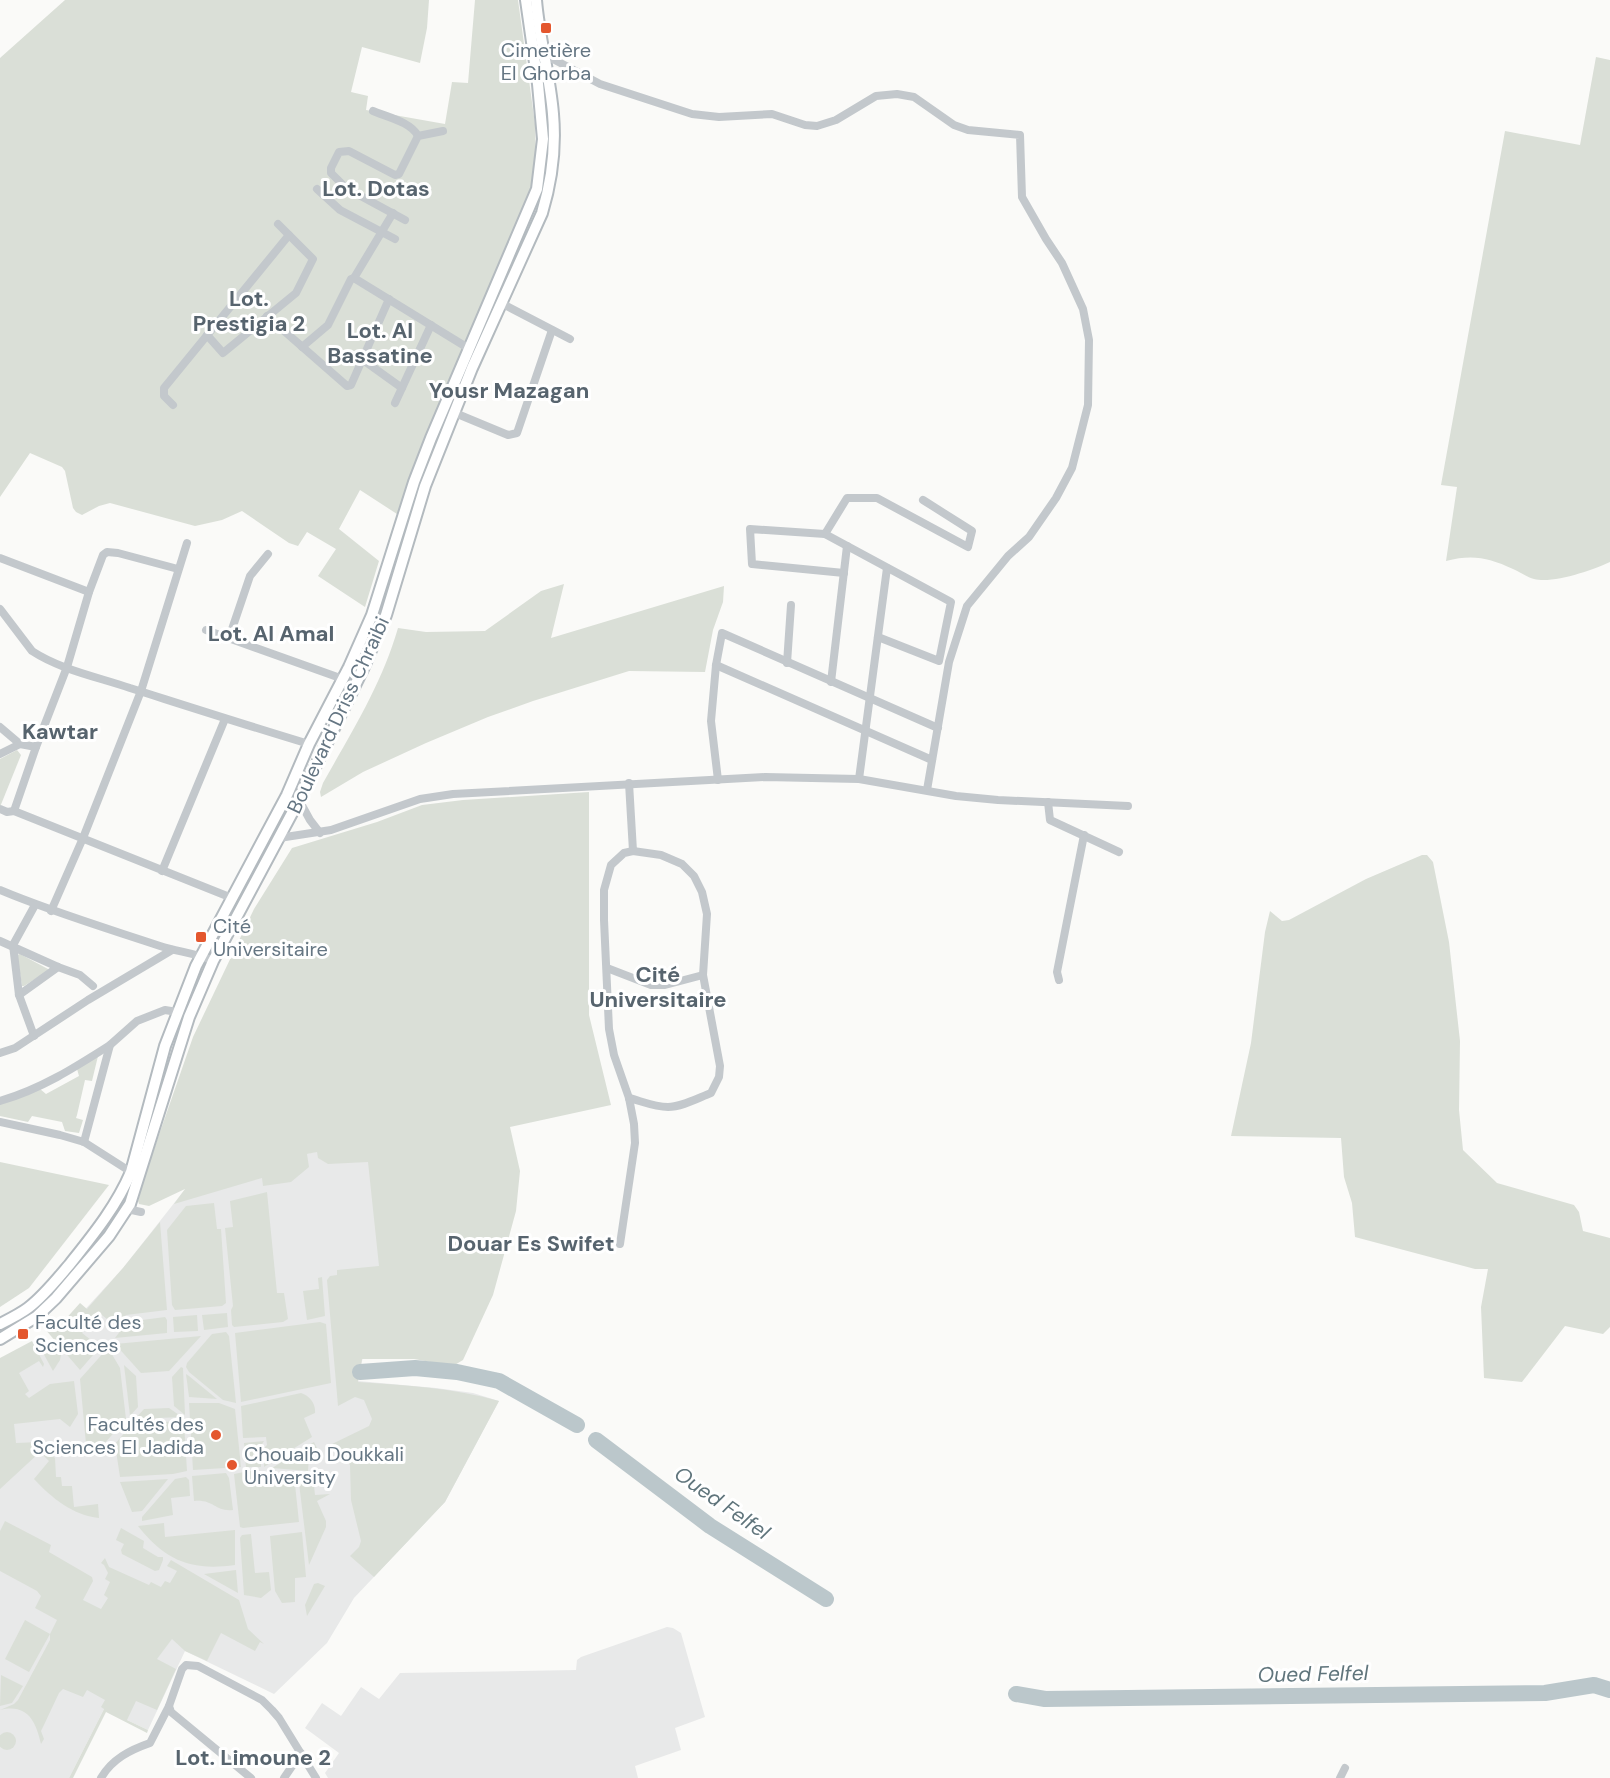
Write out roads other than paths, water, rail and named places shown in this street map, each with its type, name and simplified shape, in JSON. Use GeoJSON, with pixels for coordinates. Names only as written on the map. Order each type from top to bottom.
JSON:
{"type":"FeatureCollection","features":[{"type":"Feature","properties":{"kind":"main road","name":"Boulevard Driss Chraibi"},"geometry":{"type":"LineString","coordinates":[[0,1324],[27,1308],[61,1275],[118,1201],[131,1172],[163,1054],[177,1012],[199,960],[287,795],[309,744],[343,679],[372,615],[412,510],[426,486],[501,303],[542,213],[550,188],[554,163],[554,132],[526,0]]}},
{"type":"Feature","properties":{"kind":"main road","name":"Boulevard Driss Chraibi"},"geometry":{"type":"LineString","coordinates":[[0,1339],[36,1317],[56,1298],[109,1236],[127,1209],[136,1190],[189,1017],[211,965],[299,800],[355,687],[386,615],[412,510],[414,482],[468,348],[537,189],[543,139],[544,57],[536,0]]}},
{"type":"Feature","properties":{"kind":"main road"},"geometry":{"type":"LineString","coordinates":[[414,482],[426,486]]}},
{"type":"Feature","properties":{"kind":"street"},"geometry":{"type":"LineString","coordinates":[[544,57],[553,59],[600,84],[693,114],[719,117],[772,114],[805,125],[817,126],[836,120],[876,96],[897,94],[914,97],[954,126],[980,133],[1020,135],[1022,197],[1062,263],[1083,309],[1089,340],[1088,405],[1072,468],[1056,498],[1029,537],[1008,556],[967,606],[949,662],[927,790]]}},
{"type":"Feature","properties":{"kind":"street"},"geometry":{"type":"LineString","coordinates":[[373,111],[410,127],[418,136]]}},
{"type":"Feature","properties":{"kind":"street"},"geometry":{"type":"LineString","coordinates":[[418,136],[443,131]]}},
{"type":"Feature","properties":{"kind":"street"},"geometry":{"type":"LineString","coordinates":[[405,220],[346,188],[332,173],[331,168],[339,152],[344,150],[395,175],[399,174],[418,136]]}},
{"type":"Feature","properties":{"kind":"street"},"geometry":{"type":"LineString","coordinates":[[317,189],[340,210],[395,239]]}},
{"type":"Feature","properties":{"kind":"street"},"geometry":{"type":"LineString","coordinates":[[302,347],[328,325],[351,279],[354,278],[393,213]]}},
{"type":"Feature","properties":{"kind":"street"},"geometry":{"type":"LineString","coordinates":[[207,335],[223,353],[296,293],[313,259],[278,224]]}},
{"type":"Feature","properties":{"kind":"street"},"geometry":{"type":"LineString","coordinates":[[173,405],[164,396],[164,388],[289,235]]}},
{"type":"Feature","properties":{"kind":"street"},"geometry":{"type":"LineString","coordinates":[[354,278],[468,348]]}},
{"type":"Feature","properties":{"kind":"street"},"geometry":{"type":"LineString","coordinates":[[267,316],[347,386],[351,386],[389,299]]}},
{"type":"Feature","properties":{"kind":"street"},"geometry":{"type":"LineString","coordinates":[[501,303],[570,339]]}},
{"type":"Feature","properties":{"kind":"street"},"geometry":{"type":"LineString","coordinates":[[395,403],[431,325]]}},
{"type":"Feature","properties":{"kind":"street"},"geometry":{"type":"LineString","coordinates":[[455,413],[508,435],[517,433],[552,330]]}},
{"type":"Feature","properties":{"kind":"street"},"geometry":{"type":"LineString","coordinates":[[363,360],[402,388]]}},
{"type":"Feature","properties":{"kind":"street"},"geometry":{"type":"LineString","coordinates":[[825,534],[847,498],[877,498],[968,547],[972,531],[923,500]]}},
{"type":"Feature","properties":{"kind":"street"},"geometry":{"type":"LineString","coordinates":[[844,573],[752,564],[750,529],[825,534],[951,602],[939,661],[878,637]]}},
{"type":"Feature","properties":{"kind":"street"},"geometry":{"type":"LineString","coordinates":[[51,911],[83,838],[141,691],[187,543]]}},
{"type":"Feature","properties":{"kind":"street"},"geometry":{"type":"LineString","coordinates":[[831,682],[847,546]]}},
{"type":"Feature","properties":{"kind":"street"},"geometry":{"type":"LineString","coordinates":[[14,811],[36,747],[68,667],[99,563],[107,552],[178,569]]}},
{"type":"Feature","properties":{"kind":"street"},"geometry":{"type":"LineString","coordinates":[[229,638],[250,576],[268,554]]}},
{"type":"Feature","properties":{"kind":"street"},"geometry":{"type":"LineString","coordinates":[[0,558],[89,592]]}},
{"type":"Feature","properties":{"kind":"street"},"geometry":{"type":"LineString","coordinates":[[859,779],[887,567]]}},
{"type":"Feature","properties":{"kind":"street"},"geometry":{"type":"LineString","coordinates":[[787,663],[791,605]]}},
{"type":"Feature","properties":{"kind":"street"},"geometry":{"type":"LineString","coordinates":[[0,609],[32,651],[68,667],[309,744]]}},
{"type":"Feature","properties":{"kind":"street"},"geometry":{"type":"LineString","coordinates":[[207,630],[343,679]]}},
{"type":"Feature","properties":{"kind":"street"},"geometry":{"type":"LineString","coordinates":[[718,780],[711,721],[716,665],[722,633],[938,728]]}},
{"type":"Feature","properties":{"kind":"street"},"geometry":{"type":"LineString","coordinates":[[716,665],[932,760]]}},
{"type":"Feature","properties":{"kind":"street"},"geometry":{"type":"LineString","coordinates":[[162,871],[225,719]]}},
{"type":"Feature","properties":{"kind":"street"},"geometry":{"type":"LineString","coordinates":[[0,727],[20,744],[36,747]]}},
{"type":"Feature","properties":{"kind":"street"},"geometry":{"type":"LineString","coordinates":[[0,754],[20,744]]}},
{"type":"Feature","properties":{"kind":"street"},"geometry":{"type":"LineString","coordinates":[[279,838],[320,833],[420,800],[453,794],[765,777],[859,779],[998,800],[1128,806]]}},
{"type":"Feature","properties":{"kind":"street"},"geometry":{"type":"LineString","coordinates":[[629,783],[633,851]]}},
{"type":"Feature","properties":{"kind":"street"},"geometry":{"type":"LineString","coordinates":[[299,800],[309,820],[320,833]]}},
{"type":"Feature","properties":{"kind":"street"},"geometry":{"type":"LineString","coordinates":[[1048,802],[1050,820],[1119,852]]}},
{"type":"Feature","properties":{"kind":"street"},"geometry":{"type":"LineString","coordinates":[[0,809],[7,812],[14,811],[232,898]]}},
{"type":"Feature","properties":{"kind":"street"},"geometry":{"type":"LineString","coordinates":[[1059,980],[1057,972],[1084,836]]}},
{"type":"Feature","properties":{"kind":"street"},"geometry":{"type":"LineString","coordinates":[[620,1244],[634,1143],[634,1124],[609,1029],[604,890],[611,865],[624,853],[633,851],[661,855],[682,864],[694,876],[702,892],[707,914],[703,975],[720,1066],[719,1077],[711,1093],[670,1107],[629,1098]]}},
{"type":"Feature","properties":{"kind":"street"},"geometry":{"type":"LineString","coordinates":[[0,890],[51,911],[187,954],[211,965]]}},
{"type":"Feature","properties":{"kind":"street"},"geometry":{"type":"LineString","coordinates":[[34,1036],[19,995],[13,945],[35,905]]}},
{"type":"Feature","properties":{"kind":"street"},"geometry":{"type":"LineString","coordinates":[[0,941],[80,975],[93,986]]}},
{"type":"Feature","properties":{"kind":"street"},"geometry":{"type":"LineString","coordinates":[[0,1053],[15,1048],[88,1000],[172,950]]}},
{"type":"Feature","properties":{"kind":"street"},"geometry":{"type":"LineString","coordinates":[[19,995],[58,967]]}},
{"type":"Feature","properties":{"kind":"street"},"geometry":{"type":"LineString","coordinates":[[607,968],[651,985],[665,985],[703,975]]}},
{"type":"Feature","properties":{"kind":"street"},"geometry":{"type":"LineString","coordinates":[[0,1101],[18,1096],[54,1080],[110,1045],[137,1021],[165,1010],[177,1012]]}},
{"type":"Feature","properties":{"kind":"street"},"geometry":{"type":"LineString","coordinates":[[84,1142],[110,1045]]}},
{"type":"Feature","properties":{"kind":"street"},"geometry":{"type":"LineString","coordinates":[[0,1122],[84,1142],[131,1172]]}},
{"type":"Feature","properties":{"kind":"street"},"geometry":{"type":"LineString","coordinates":[[127,1209],[141,1212]]}},
{"type":"Feature","properties":{"kind":"street"},"geometry":{"type":"LineString","coordinates":[[101,1778],[106,1770],[128,1751],[150,1743],[186,1665],[198,1666],[262,1700],[279,1718],[316,1778]]}},
{"type":"Feature","properties":{"kind":"street"},"geometry":{"type":"LineString","coordinates":[[169,1706],[175,1717],[251,1778]]}},
{"type":"Feature","properties":{"kind":"street"},"geometry":{"type":"LineString","coordinates":[[284,1778],[301,1753]]}},
{"type":"Feature","properties":{"kind":"street"},"geometry":{"type":"LineString","coordinates":[[1340,1778],[1345,1768]]}},
{"type":"Feature","properties":{"kind":"waterway","name":"Oued Felfel"},"geometry":{"type":"LineString","coordinates":[[360,1372],[415,1368],[457,1372],[499,1381],[577,1425]]}},
{"type":"Feature","properties":{"kind":"waterway","name":"Oued Felfel"},"geometry":{"type":"LineString","coordinates":[[596,1440],[710,1526],[826,1599]]}},
{"type":"Feature","properties":{"kind":"waterway","name":"Oued Felfel"},"geometry":{"type":"LineString","coordinates":[[1016,1694],[1045,1699],[1545,1693],[1594,1685],[1610,1690]]}},
{"type":"Feature","properties":{"kind":"place","name":"Cimetière El Ghorba"},"geometry":{"type":"Point","coordinates":[546,28]}},
{"type":"Feature","properties":{"kind":"place","name":"Cité Universitaire"},"geometry":{"type":"Point","coordinates":[201,937]}},
{"type":"Feature","properties":{"kind":"place","name":"Faculté des Sciences"},"geometry":{"type":"Point","coordinates":[23,1334]}},
{"type":"Feature","properties":{"kind":"place","name":"Facultés des Sciences El Jadida"},"geometry":{"type":"Point","coordinates":[216,1435]}},
{"type":"Feature","properties":{"kind":"place","name":"Chouaib Doukkali University"},"geometry":{"type":"Point","coordinates":[232,1465]}},
{"type":"Feature","properties":{"kind":"district","name":"Lot. Dotas"},"geometry":{"type":"Point","coordinates":[376,188]}},
{"type":"Feature","properties":{"kind":"district","name":"Lot. Prestigia 2"},"geometry":{"type":"Point","coordinates":[249,310]}},
{"type":"Feature","properties":{"kind":"district","name":"Lot. Al Bassatine"},"geometry":{"type":"Point","coordinates":[380,342]}},
{"type":"Feature","properties":{"kind":"district","name":"Yousr Mazagan"},"geometry":{"type":"Point","coordinates":[509,390]}},
{"type":"Feature","properties":{"kind":"district","name":"Lot. Al Amal"},"geometry":{"type":"Point","coordinates":[271,633]}},
{"type":"Feature","properties":{"kind":"district","name":"Kawtar"},"geometry":{"type":"Point","coordinates":[60,731]}},
{"type":"Feature","properties":{"kind":"district","name":"Cité Universitaire"},"geometry":{"type":"Point","coordinates":[658,986]}},
{"type":"Feature","properties":{"kind":"district","name":"Douar Es Swifet"},"geometry":{"type":"Point","coordinates":[531,1243]}},
{"type":"Feature","properties":{"kind":"district","name":"Lot. Limoune 2"},"geometry":{"type":"Point","coordinates":[253,1757]}}]}
